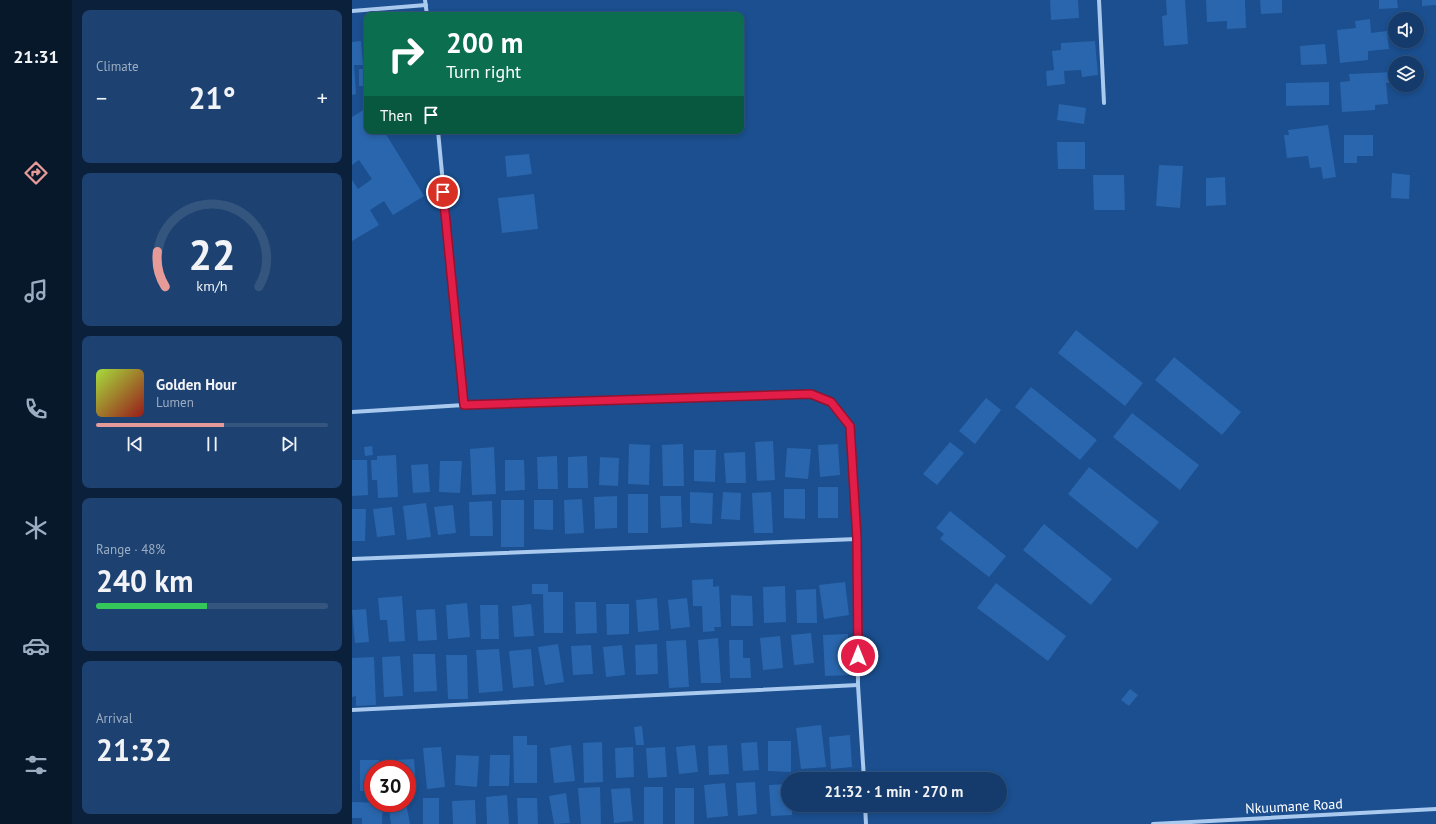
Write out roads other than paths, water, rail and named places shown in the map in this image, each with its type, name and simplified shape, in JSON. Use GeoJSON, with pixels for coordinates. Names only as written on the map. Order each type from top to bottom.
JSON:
{"type":"FeatureCollection","features":[{"type":"Feature","properties":{"kind":"street"},"geometry":{"type":"LineString","coordinates":[[1099,0],[1104,103]]}},
{"type":"Feature","properties":{"kind":"street"},"geometry":{"type":"LineString","coordinates":[[352,11],[426,2],[427,12]]}},
{"type":"Feature","properties":{"kind":"street"},"geometry":{"type":"LineString","coordinates":[[438,134],[464,405]]}},
{"type":"Feature","properties":{"kind":"street"},"geometry":{"type":"LineString","coordinates":[[352,412],[464,405],[811,394],[831,402],[850,426],[857,539],[858,685],[864,772]]}},
{"type":"Feature","properties":{"kind":"street"},"geometry":{"type":"LineString","coordinates":[[352,559],[857,539]]}},
{"type":"Feature","properties":{"kind":"street"},"geometry":{"type":"LineString","coordinates":[[352,710],[858,685]]}},
{"type":"Feature","properties":{"kind":"street","name":"Nkuumane Road"},"geometry":{"type":"LineString","coordinates":[[1153,824],[1436,809]]}},
{"type":"Feature","properties":{"kind":"street"},"geometry":{"type":"LineString","coordinates":[[865,812],[866,824]]}}]}
